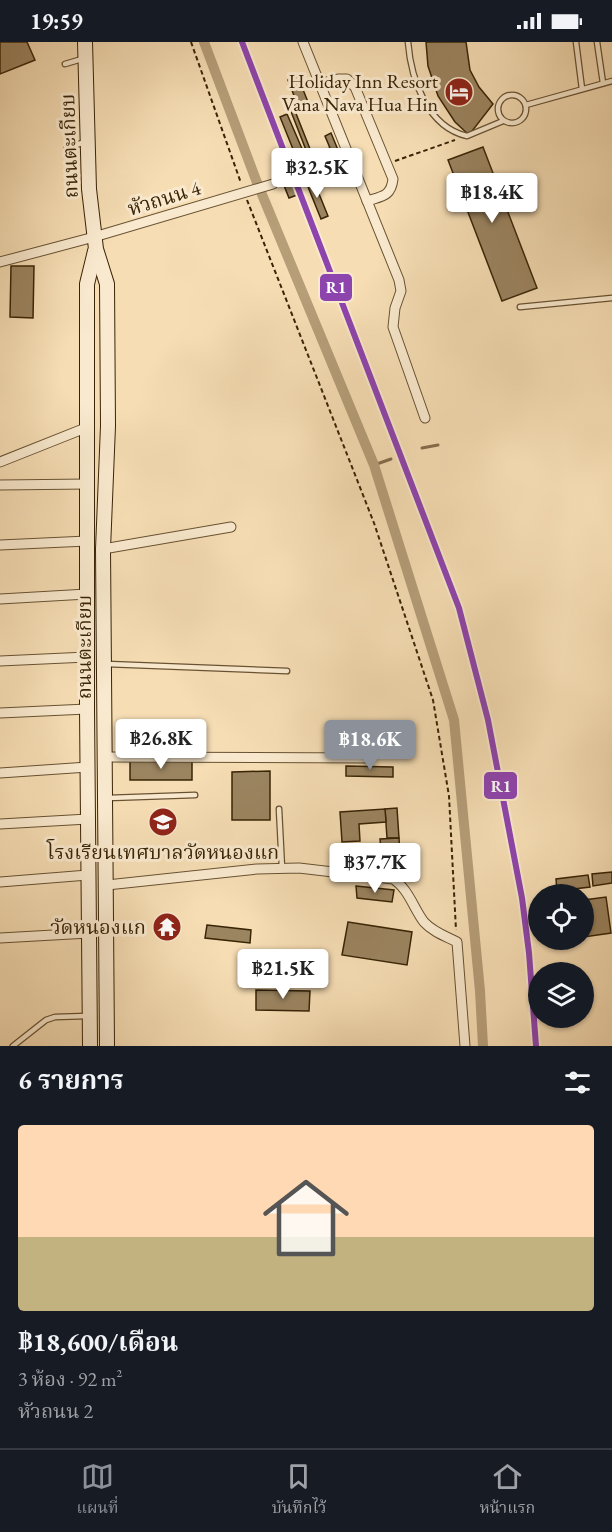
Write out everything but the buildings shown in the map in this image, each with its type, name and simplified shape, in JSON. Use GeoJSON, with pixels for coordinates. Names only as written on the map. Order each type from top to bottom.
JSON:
{"type":"FeatureCollection","features":[{"type":"Feature","properties":{"kind":"street","name":"ถนนตะเกียบ"},"geometry":{"type":"LineString","coordinates":[[85,42],[89,189],[95,243],[107,284],[108,426],[103,549],[107,1046]]}},
{"type":"Feature","properties":{"kind":"street"},"geometry":{"type":"LineString","coordinates":[[303,42],[399,280],[401,291],[395,308],[393,327],[426,418]]}},
{"type":"Feature","properties":{"kind":"street"},"geometry":{"type":"LineString","coordinates":[[319,84],[347,79],[355,87],[393,178],[392,188],[387,195],[368,201]]}},
{"type":"Feature","properties":{"kind":"street","name":"หัวถนน 4"},"geometry":{"type":"LineString","coordinates":[[1,260],[95,243],[273,184]]}},
{"type":"Feature","properties":{"kind":"street","name":"ถนนตะเกียบ"},"geometry":{"type":"LineString","coordinates":[[90,1046],[87,284],[95,243]]}},
{"type":"Feature","properties":{"kind":"street"},"geometry":{"type":"LineString","coordinates":[[0,462],[88,427],[108,426]]}},
{"type":"Feature","properties":{"kind":"street"},"geometry":{"type":"LineString","coordinates":[[0,485],[88,484]]}},
{"type":"Feature","properties":{"kind":"street"},"geometry":{"type":"LineString","coordinates":[[88,507],[106,507]]}},
{"type":"Feature","properties":{"kind":"street"},"geometry":{"type":"LineString","coordinates":[[103,549],[231,527]]}},
{"type":"Feature","properties":{"kind":"street"},"geometry":{"type":"LineString","coordinates":[[0,544],[87,541]]}},
{"type":"Feature","properties":{"kind":"street"},"geometry":{"type":"LineString","coordinates":[[0,599],[87,594]]}},
{"type":"Feature","properties":{"kind":"street"},"geometry":{"type":"LineString","coordinates":[[0,660],[87,657]]}},
{"type":"Feature","properties":{"kind":"street"},"geometry":{"type":"LineString","coordinates":[[0,713],[87,709]]}},
{"type":"Feature","properties":{"kind":"street"},"geometry":{"type":"LineString","coordinates":[[104,757],[370,758]]}},
{"type":"Feature","properties":{"kind":"street"},"geometry":{"type":"LineString","coordinates":[[0,773],[88,767]]}},
{"type":"Feature","properties":{"kind":"street"},"geometry":{"type":"LineString","coordinates":[[0,824],[88,819]]}},
{"type":"Feature","properties":{"kind":"street"},"geometry":{"type":"LineString","coordinates":[[107,885],[282,868],[393,879],[404,889],[425,923],[436,932],[457,942],[465,1046]]}},
{"type":"Feature","properties":{"kind":"street"},"geometry":{"type":"LineString","coordinates":[[0,882],[106,870]]}},
{"type":"Feature","properties":{"kind":"street"},"geometry":{"type":"LineString","coordinates":[[0,938],[89,933]]}},
{"type":"Feature","properties":{"kind":"lane"},"geometry":{"type":"LineString","coordinates":[[408,42],[414,76],[430,109],[443,125],[467,136],[503,120]]}},
{"type":"Feature","properties":{"kind":"lane"},"geometry":{"type":"LineString","coordinates":[[576,42],[582,89]]}},
{"type":"Feature","properties":{"kind":"lane"},"geometry":{"type":"LineString","coordinates":[[597,42],[603,83]]}},
{"type":"Feature","properties":{"kind":"lane"},"geometry":{"type":"LineString","coordinates":[[65,64],[86,57]]}},
{"type":"Feature","properties":{"kind":"lane"},"geometry":{"type":"LineString","coordinates":[[526,105],[612,81]]}},
{"type":"Feature","properties":{"kind":"lane"},"geometry":{"type":"LineString","coordinates":[[513,95],[521,98],[526,105],[526,114],[520,121],[512,123],[503,120],[498,113],[498,104],[504,97],[513,95]]}},
{"type":"Feature","properties":{"kind":"lane"},"geometry":{"type":"LineString","coordinates":[[67,148],[87,142]]}},
{"type":"Feature","properties":{"kind":"lane"},"geometry":{"type":"LineString","coordinates":[[520,307],[612,298]]}},
{"type":"Feature","properties":{"kind":"lane"},"geometry":{"type":"LineString","coordinates":[[104,664],[287,671]]}},
{"type":"Feature","properties":{"kind":"lane"},"geometry":{"type":"LineString","coordinates":[[106,798],[195,795]]}},
{"type":"Feature","properties":{"kind":"lane"},"geometry":{"type":"LineString","coordinates":[[279,809],[282,868]]}},
{"type":"Feature","properties":{"kind":"lane"},"geometry":{"type":"LineString","coordinates":[[13,1046],[36,1027],[55,1017],[90,1016]]}},
{"type":"Feature","properties":{"kind":"path"},"geometry":{"type":"LineString","coordinates":[[191,42],[244,193],[374,523],[434,700],[449,796],[457,942]]}},
{"type":"Feature","properties":{"kind":"path"},"geometry":{"type":"LineString","coordinates":[[387,164],[467,136]]}},
{"type":"Feature","properties":{"kind":"waterway"},"geometry":{"type":"LineString","coordinates":[[204,42],[256,180],[374,465],[454,720],[480,991],[483,1046]]}},
{"type":"Feature","properties":{"kind":"waterway"},"geometry":{"type":"LineString","coordinates":[[422,448],[438,445]]}},
{"type":"Feature","properties":{"kind":"waterway"},"geometry":{"type":"LineString","coordinates":[[374,465],[391,459]]}},
{"type":"Feature","properties":{"kind":"transit line","name":"R1"},"geometry":{"type":"LineString","coordinates":[[242,42],[459,608],[488,720],[522,898],[536,1046]]}},
{"type":"Feature","properties":{"kind":"place","name":"Holiday Inn Resort Vana Nava Hua Hin"},"geometry":{"type":"Point","coordinates":[459,92]}},
{"type":"Feature","properties":{"kind":"place","name":"โรงเรียนเทศบาลวัดหนองแก"},"geometry":{"type":"Point","coordinates":[163,822]}},
{"type":"Feature","properties":{"kind":"place","name":"วัดหนองแก"},"geometry":{"type":"Point","coordinates":[167,927]}}]}
